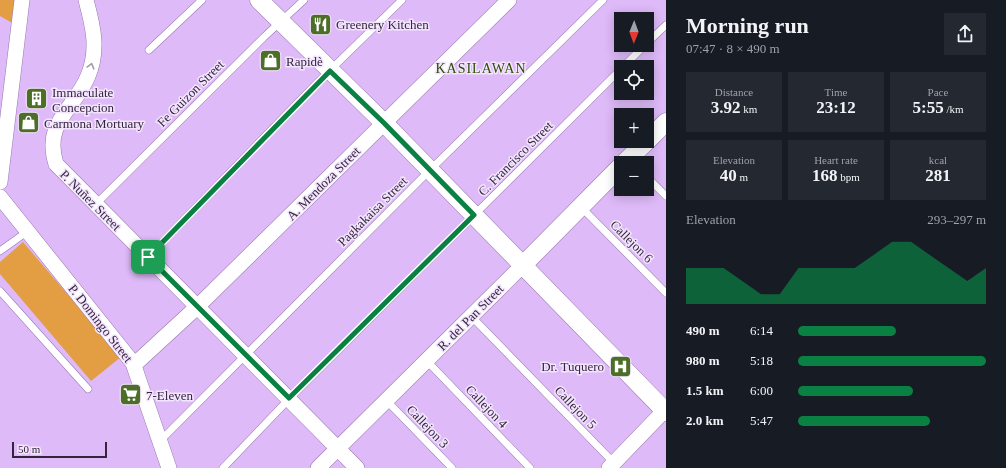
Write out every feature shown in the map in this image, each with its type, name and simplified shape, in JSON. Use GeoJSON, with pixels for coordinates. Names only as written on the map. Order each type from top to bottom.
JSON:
{"type":"FeatureCollection","features":[{"type":"Feature","properties":{"kind":"street"},"geometry":{"type":"LineString","coordinates":[[0,182],[22,0]]}},
{"type":"Feature","properties":{"kind":"street","name":"P. Nuñez Street"},"geometry":{"type":"LineString","coordinates":[[86,0],[94,35],[93,58],[88,76],[57,124],[51,150],[56,164],[357,468]]}},
{"type":"Feature","properties":{"kind":"street"},"geometry":{"type":"LineString","coordinates":[[259,0],[384,123],[665,411],[614,466]]}},
{"type":"Feature","properties":{"kind":"street","name":"A. Mendoza Street"},"geometry":{"type":"LineString","coordinates":[[134,365],[197,307],[509,0]]}},
{"type":"Feature","properties":{"kind":"street","name":"R. del Pan Street"},"geometry":{"type":"LineString","coordinates":[[654,134],[666,122]]}},
{"type":"Feature","properties":{"kind":"street","name":"R. del Pan Street"},"geometry":{"type":"LineString","coordinates":[[633,156],[641,148]]}},
{"type":"Feature","properties":{"kind":"street","name":"R. del Pan Street"},"geometry":{"type":"LineString","coordinates":[[318,468],[580,207],[614,175]]}},
{"type":"Feature","properties":{"kind":"street","name":"P. Domingo Street"},"geometry":{"type":"LineString","coordinates":[[0,197],[134,365],[169,468]]}},
{"type":"Feature","properties":{"kind":"lane"},"geometry":{"type":"LineString","coordinates":[[149,50],[202,0]]}},
{"type":"Feature","properties":{"kind":"lane","name":"Fe Guizon Street"},"geometry":{"type":"LineString","coordinates":[[95,205],[264,37],[281,23],[304,0]]}},
{"type":"Feature","properties":{"kind":"lane"},"geometry":{"type":"LineString","coordinates":[[148,257],[330,71],[402,0]]}},
{"type":"Feature","properties":{"kind":"lane","name":"Pagkakaisa Street"},"geometry":{"type":"LineString","coordinates":[[160,441],[244,355],[603,0]]}},
{"type":"Feature","properties":{"kind":"lane"},"geometry":{"type":"LineString","coordinates":[[654,36],[666,25]]}},
{"type":"Feature","properties":{"kind":"lane"},"geometry":{"type":"LineString","coordinates":[[630,60],[638,52]]}},
{"type":"Feature","properties":{"kind":"lane","name":"C. Francisco Street"},"geometry":{"type":"LineString","coordinates":[[222,468],[289,398],[614,76]]}},
{"type":"Feature","properties":{"kind":"lane"},"geometry":{"type":"LineString","coordinates":[[654,184],[666,196]]}},
{"type":"Feature","properties":{"kind":"lane","name":"Callejon 6"},"geometry":{"type":"LineString","coordinates":[[580,207],[666,293]]}},
{"type":"Feature","properties":{"kind":"lane"},"geometry":{"type":"LineString","coordinates":[[0,251],[28,231]]}},
{"type":"Feature","properties":{"kind":"lane"},"geometry":{"type":"LineString","coordinates":[[0,291],[88,389]]}},
{"type":"Feature","properties":{"kind":"lane","name":"Callejon 5"},"geometry":{"type":"LineString","coordinates":[[471,316],[614,466]]}},
{"type":"Feature","properties":{"kind":"lane","name":"Callejon 4"},"geometry":{"type":"LineString","coordinates":[[426,360],[530,468]]}},
{"type":"Feature","properties":{"kind":"lane","name":"Callejon 3"},"geometry":{"type":"LineString","coordinates":[[386,400],[452,468]]}},
{"type":"Feature","properties":{"kind":"shaded area"},"geometry":{"type":"Polygon","coordinates":[[[0,0],[18,0],[14,24],[0,16],[0,0]]]}},
{"type":"Feature","properties":{"kind":"shaded area"},"geometry":{"type":"Polygon","coordinates":[[[23,242],[121,357],[91,381],[0,274],[0,262],[23,242]]]}},
{"type":"Feature","properties":{"kind":"place","name":"Greenery Kitchen"},"geometry":{"type":"Point","coordinates":[320,24]}},
{"type":"Feature","properties":{"kind":"place","name":"Rapidè"},"geometry":{"type":"Point","coordinates":[270,61]}},
{"type":"Feature","properties":{"kind":"place","name":"Immaculate Concepcion"},"geometry":{"type":"Point","coordinates":[37,99]}},
{"type":"Feature","properties":{"kind":"place","name":"Carmona Mortuary"},"geometry":{"type":"Point","coordinates":[29,123]}},
{"type":"Feature","properties":{"kind":"place","name":"Dr. Tuquero"},"geometry":{"type":"Point","coordinates":[620,366]}},
{"type":"Feature","properties":{"kind":"place","name":"7-Eleven"},"geometry":{"type":"Point","coordinates":[130,395]}},
{"type":"Feature","properties":{"kind":"district","name":"KASILAWAN"},"geometry":{"type":"Point","coordinates":[481,68]}},
{"type":"Feature","properties":{"kind":"route"},"geometry":{"type":"LineString","coordinates":[[330,71],[384,123],[474,215],[289,398],[192,303],[148,257],[330,71]]}}]}
